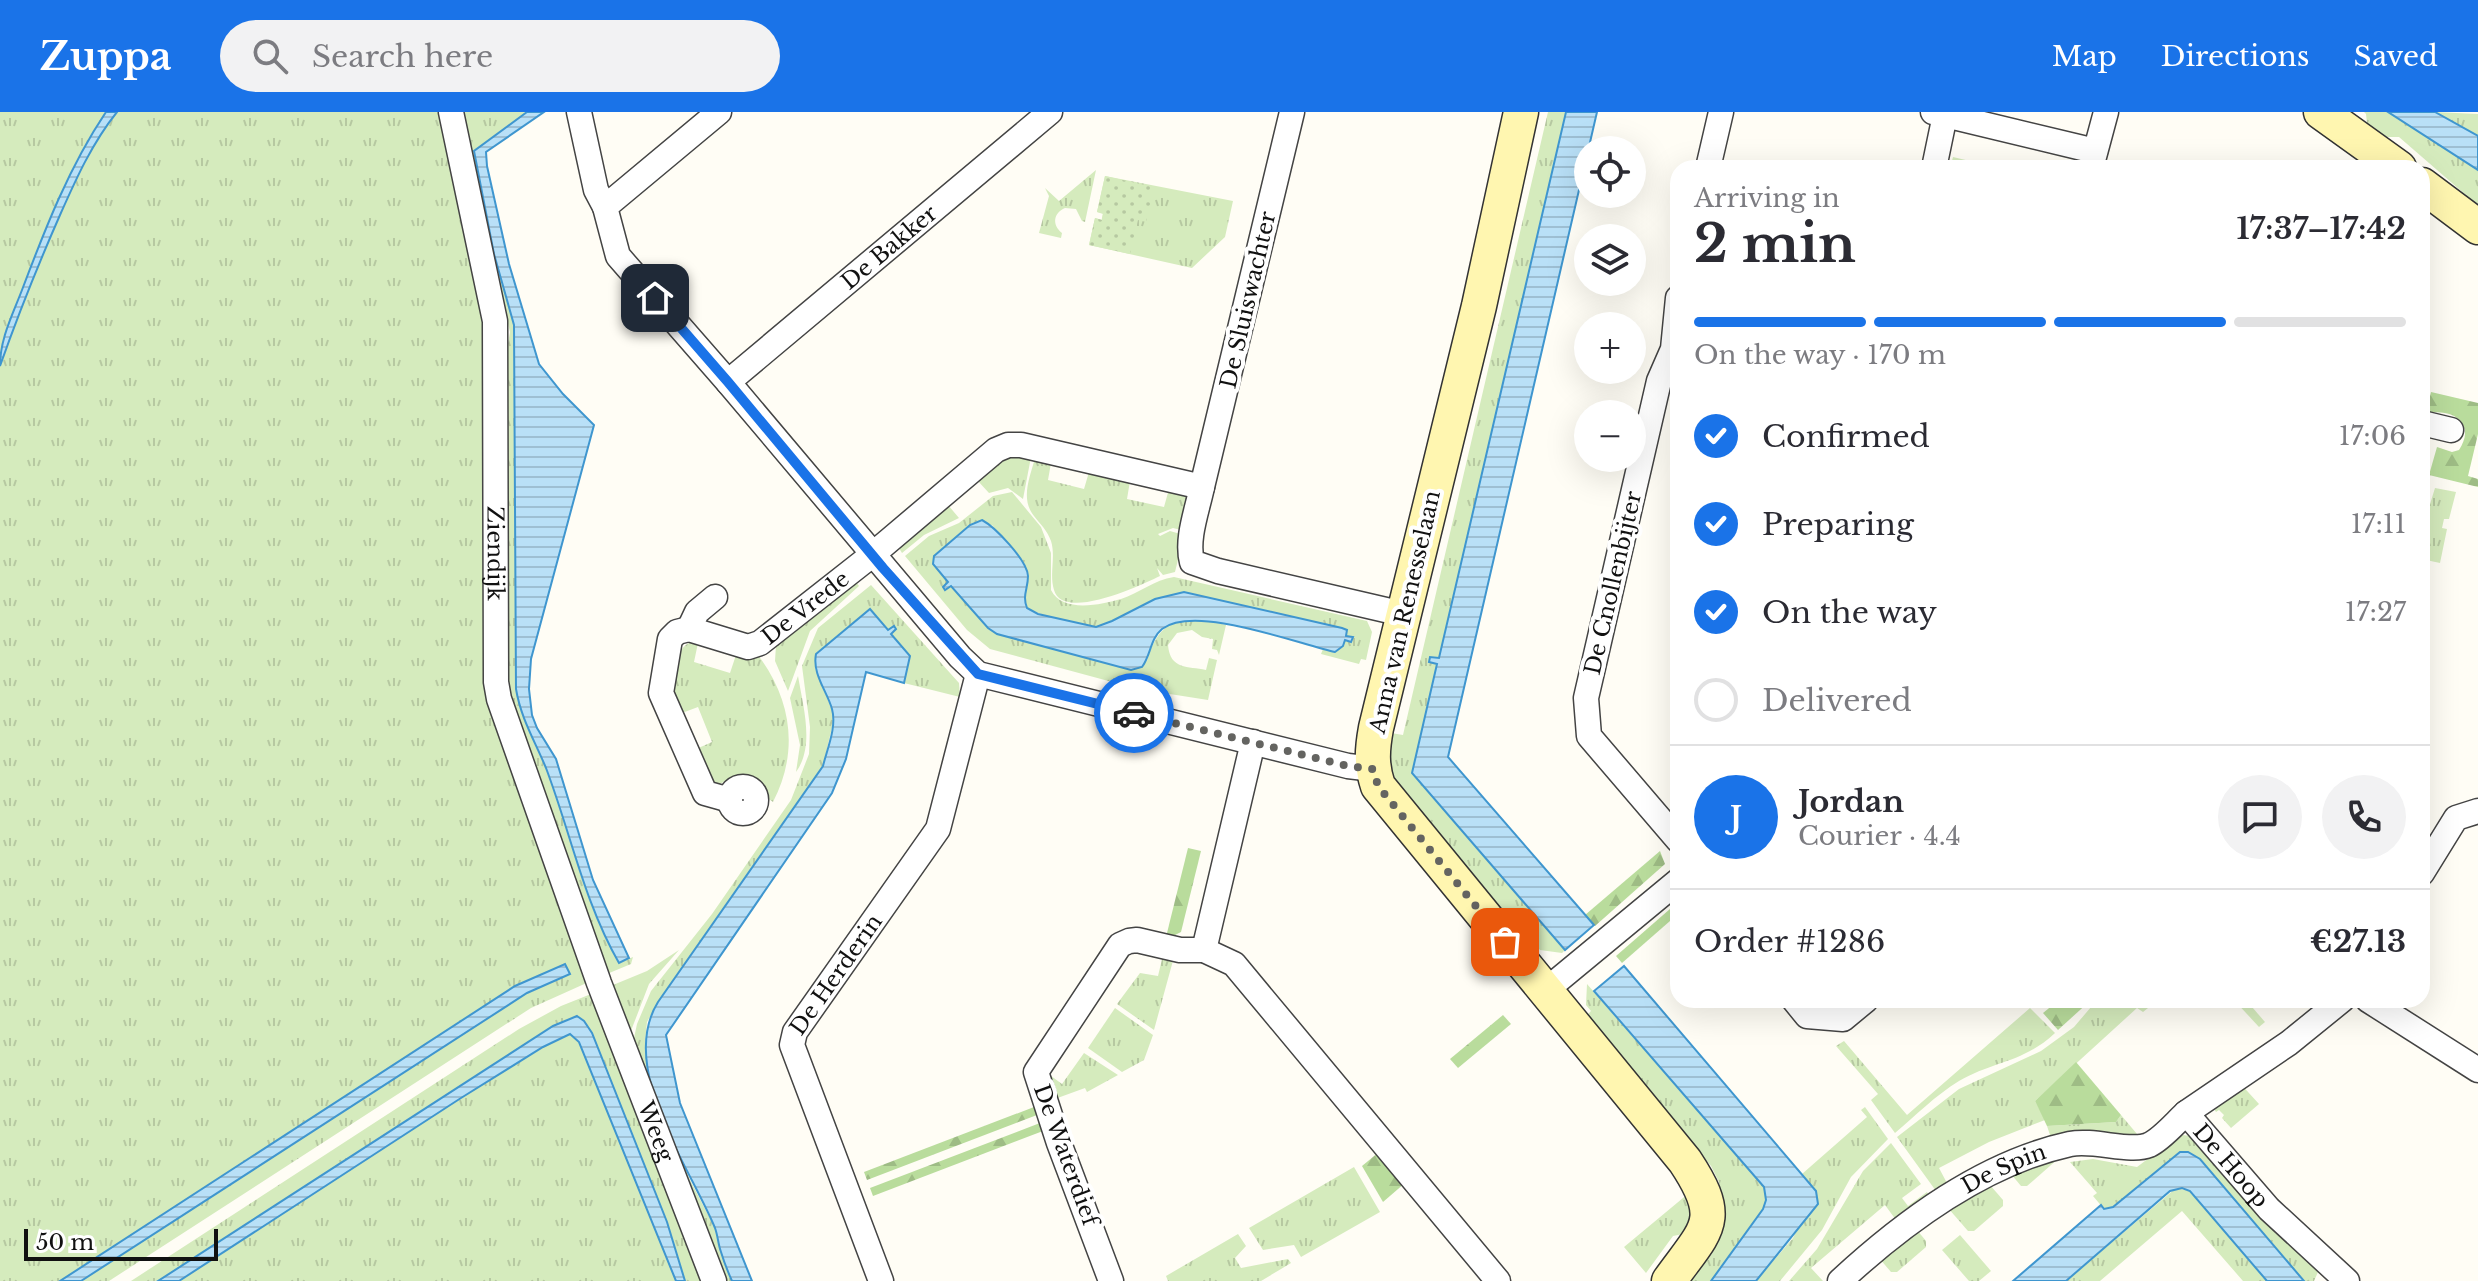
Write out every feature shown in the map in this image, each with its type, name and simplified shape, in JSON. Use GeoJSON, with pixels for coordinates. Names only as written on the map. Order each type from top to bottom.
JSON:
{"type":"FeatureCollection","features":[{"type":"Feature","properties":{"kind":"street","name":"Ziendijk"},"geometry":{"type":"LineString","coordinates":[[451,112],[495,321],[496,682],[507,728],[599,983]]}},
{"type":"Feature","properties":{"kind":"street","name":"De Vrede"},"geometry":{"type":"LineString","coordinates":[[579,112],[596,190],[605,207],[618,256],[872,555],[978,674]]}},
{"type":"Feature","properties":{"kind":"street"},"geometry":{"type":"LineString","coordinates":[[605,207],[719,112]]}},
{"type":"Feature","properties":{"kind":"street","name":"De Bakker"},"geometry":{"type":"LineString","coordinates":[[728,382],[1050,112]]}},
{"type":"Feature","properties":{"kind":"street","name":"De Sluiswachter"},"geometry":{"type":"LineString","coordinates":[[1292,112],[1191,536],[1192,562],[1218,571],[1403,614]]}},
{"type":"Feature","properties":{"kind":"street","name":"Anna van Renesselaan"},"geometry":{"type":"LineString","coordinates":[[1373,769],[1376,728],[1479,306],[1521,112]]}},
{"type":"Feature","properties":{"kind":"street"},"geometry":{"type":"LineString","coordinates":[[1710,160],[1721,112]]}},
{"type":"Feature","properties":{"kind":"street"},"geometry":{"type":"LineString","coordinates":[[1935,160],[1939,114],[2093,160],[2106,112]]}},
{"type":"Feature","properties":{"kind":"street"},"geometry":{"type":"LineString","coordinates":[[2321,112],[2388,160]]}},
{"type":"Feature","properties":{"kind":"street"},"geometry":{"type":"LineString","coordinates":[[2430,191],[2478,227]]}},
{"type":"Feature","properties":{"kind":"street","name":"De Cnollenbijter"},"geometry":{"type":"LineString","coordinates":[[1670,356],[1659,381],[1586,698],[1589,736],[1670,831]]}},
{"type":"Feature","properties":{"kind":"street"},"geometry":{"type":"LineString","coordinates":[[2430,425],[2451,430]]}},
{"type":"Feature","properties":{"kind":"street"},"geometry":{"type":"LineString","coordinates":[[872,555],[996,450],[1008,445],[1021,445],[1202,487]]}},
{"type":"Feature","properties":{"kind":"street","name":"De Vrede"},"geometry":{"type":"LineString","coordinates":[[689,629],[748,647],[760,643],[872,555]]}},
{"type":"Feature","properties":{"kind":"street"},"geometry":{"type":"LineString","coordinates":[[715,597],[697,612],[689,629],[677,632],[670,639],[661,693],[705,793],[730,800]]}},
{"type":"Feature","properties":{"kind":"street"},"geometry":{"type":"LineString","coordinates":[[978,674],[1348,766],[1373,769],[1378,786],[1701,1184],[1709,1203],[1708,1221],[1669,1281]]}},
{"type":"Feature","properties":{"kind":"street","name":"De Herderin"},"geometry":{"type":"LineString","coordinates":[[881,1281],[792,1045],[795,1032],[938,829],[978,674]]}},
{"type":"Feature","properties":{"kind":"street"},"geometry":{"type":"LineString","coordinates":[[1204,950],[1253,742]]}},
{"type":"Feature","properties":{"kind":"street"},"geometry":{"type":"LineString","coordinates":[[2430,860],[2456,818],[2478,811]]}},
{"type":"Feature","properties":{"kind":"street"},"geometry":{"type":"LineString","coordinates":[[1545,991],[1670,888]]}},
{"type":"Feature","properties":{"kind":"street","name":"De Waterdief"},"geometry":{"type":"LineString","coordinates":[[1111,1281],[1036,1072],[1120,945],[1137,940],[1180,950],[1204,950],[1234,964],[1498,1281]]}},
{"type":"Feature","properties":{"kind":"street","name":"Weeg"},"geometry":{"type":"LineString","coordinates":[[599,983],[714,1281]]}},
{"type":"Feature","properties":{"kind":"street"},"geometry":{"type":"LineString","coordinates":[[1800,1008],[1807,1016],[1843,1019],[1856,1008]]}},
{"type":"Feature","properties":{"kind":"street","name":"De Hoop"},"geometry":{"type":"LineString","coordinates":[[2332,1008],[2289,1043],[2186,1113],[2269,1209],[2339,1279]]}},
{"type":"Feature","properties":{"kind":"street"},"geometry":{"type":"LineString","coordinates":[[2381,1008],[2478,1070]]}},
{"type":"Feature","properties":{"kind":"street","name":"De Spin"},"geometry":{"type":"LineString","coordinates":[[1840,1281],[1874,1249],[1939,1202],[2006,1166],[2069,1144],[2093,1141],[2128,1147],[2149,1145],[2186,1113]]}},
{"type":"Feature","properties":{"kind":"green space"},"geometry":{"type":"Polygon","coordinates":[[[0,112],[445,112],[485,301],[490,676],[591,981],[531,1008],[109,1281],[0,1281],[0,112]]]}},
{"type":"Feature","properties":{"kind":"green space"},"geometry":{"type":"Polygon","coordinates":[[[457,112],[527,112],[474,151],[494,254],[514,324],[516,689],[596,916],[619,963],[633,957],[631,964],[602,976],[505,701],[498,365],[510,332],[457,112]]]}},
{"type":"Feature","properties":{"kind":"green space"},"geometry":{"type":"Polygon","coordinates":[[[1548,112],[1566,112],[1439,658],[1430,657],[1429,662],[1438,664],[1412,772],[1565,950],[1562,953],[1540,950],[1534,943],[1528,947],[1399,793],[1387,763],[1391,733],[1403,735],[1548,112]]]}},
{"type":"Feature","properties":{"kind":"green space"},"geometry":{"type":"Polygon","coordinates":[[[2364,112],[2388,112],[2478,170],[2478,215],[2468,206],[2467,196],[2430,164],[2430,160],[2426,160],[2399,137],[2387,137],[2367,123],[2364,112]]]}},
{"type":"Feature","properties":{"kind":"green space"},"geometry":{"type":"Polygon","coordinates":[[[2435,112],[2478,114],[2478,136],[2435,112]]]}},
{"type":"Feature","properties":{"kind":"green space"},"geometry":{"type":"Polygon","coordinates":[[[1096,170],[1085,222],[1076,209],[1065,208],[1055,219],[1062,233],[1061,238],[1039,233],[1049,196],[1045,188],[1059,201],[1096,170]]]}},
{"type":"Feature","properties":{"kind":"green space"},"geometry":{"type":"Polygon","coordinates":[[[1105,176],[1233,201],[1225,237],[1192,268],[1089,245],[1095,218],[1102,220],[1103,213],[1097,212],[1105,176]]]}},
{"type":"Feature","properties":{"kind":"green space"},"geometry":{"type":"Polygon","coordinates":[[[1105,176],[1154,187],[1146,222],[1138,220],[1130,254],[1089,245],[1095,218],[1102,220],[1103,214],[1097,212],[1105,176]]]}},
{"type":"Feature","properties":{"kind":"green space"},"geometry":{"type":"Polygon","coordinates":[[[2431,392],[2478,403],[2478,434],[2468,476],[2478,479],[2478,487],[2430,475],[2437,447],[2452,452],[2459,450],[2465,432],[2463,424],[2452,415],[2430,413],[2431,392]]]}},
{"type":"Feature","properties":{"kind":"green space"},"geometry":{"type":"Polygon","coordinates":[[[1007,454],[1031,457],[1023,499],[1008,488],[989,493],[977,480],[1007,454]]]}},
{"type":"Feature","properties":{"kind":"green space"},"geometry":{"type":"Polygon","coordinates":[[[1035,458],[1051,463],[1048,480],[1084,489],[1089,472],[1130,481],[1127,499],[1164,507],[1169,489],[1183,491],[1188,496],[1185,531],[1173,528],[1158,534],[1160,536],[1170,531],[1184,535],[1175,572],[1163,575],[1157,568],[1160,576],[1087,602],[1072,603],[1060,599],[1053,584],[1051,541],[1028,502],[1027,488],[1035,458]]]}},
{"type":"Feature","properties":{"kind":"green space"},"geometry":{"type":"Polygon","coordinates":[[[2435,488],[2456,492],[2449,519],[2444,519],[2442,528],[2447,529],[2440,563],[2430,561],[2430,504],[2435,488]]]}},
{"type":"Feature","properties":{"kind":"green space"},"geometry":{"type":"Polygon","coordinates":[[[1012,492],[1041,527],[1051,553],[1051,590],[1064,602],[1093,605],[1112,601],[1174,577],[1367,621],[1372,632],[1366,660],[1361,659],[1359,664],[1321,654],[1323,649],[1335,652],[1155,599],[1119,619],[1096,627],[1041,614],[1027,608],[1024,563],[992,525],[933,564],[949,582],[945,590],[951,586],[997,634],[1131,669],[1147,661],[1159,635],[1176,622],[1198,620],[1226,625],[1219,655],[1217,650],[1212,649],[1213,639],[1202,637],[1192,630],[1177,633],[1168,645],[1172,659],[1181,665],[1206,670],[1209,658],[1217,660],[1208,700],[1138,689],[990,649],[967,630],[905,556],[929,536],[959,523],[993,496],[1012,492]]]}},
{"type":"Feature","properties":{"kind":"green space"},"geometry":{"type":"Polygon","coordinates":[[[948,505],[959,518],[924,535],[902,553],[897,545],[948,505]]]}},
{"type":"Feature","properties":{"kind":"green space"},"geometry":{"type":"Polygon","coordinates":[[[854,579],[859,586],[810,631],[788,691],[775,661],[776,645],[854,579]]]}},
{"type":"Feature","properties":{"kind":"green space"},"geometry":{"type":"Polygon","coordinates":[[[871,585],[959,683],[960,697],[904,683],[910,656],[891,634],[896,629],[815,668],[832,710],[833,723],[823,766],[647,1022],[645,1043],[652,1082],[690,1180],[716,1230],[732,1281],[720,1281],[631,1052],[637,1024],[651,991],[712,914],[791,800],[809,754],[810,727],[802,666],[818,628],[871,585]]]}},
{"type":"Feature","properties":{"kind":"green space"},"geometry":{"type":"Polygon","coordinates":[[[691,642],[698,643],[694,662],[730,673],[736,655],[758,655],[769,672],[785,708],[789,745],[781,783],[773,802],[749,776],[736,775],[711,785],[694,750],[712,742],[698,707],[682,713],[671,688],[675,662],[681,650],[691,642]]]}},
{"type":"Feature","properties":{"kind":"green space"},"geometry":{"type":"Polygon","coordinates":[[[798,676],[806,738],[802,762],[796,772],[800,745],[790,698],[798,676]]]}},
{"type":"Feature","properties":{"kind":"green space"},"geometry":{"type":"Polygon","coordinates":[[[1188,848],[1201,851],[1181,932],[1166,937],[1188,848]]]}},
{"type":"Feature","properties":{"kind":"green space"},"geometry":{"type":"Polygon","coordinates":[[[1660,851],[1665,864],[1595,926],[1585,915],[1660,851]]]}},
{"type":"Feature","properties":{"kind":"green space"},"geometry":{"type":"Polygon","coordinates":[[[1670,909],[1670,921],[1622,963],[1616,956],[1670,909]]]}},
{"type":"Feature","properties":{"kind":"green space"},"geometry":{"type":"Polygon","coordinates":[[[679,950],[649,984],[629,1036],[613,985],[647,971],[679,950]]]}},
{"type":"Feature","properties":{"kind":"green space"},"geometry":{"type":"Polygon","coordinates":[[[1163,955],[1174,957],[1154,1030],[1117,1004],[1140,973],[1158,976],[1163,955]]]}},
{"type":"Feature","properties":{"kind":"green space"},"geometry":{"type":"Polygon","coordinates":[[[1587,984],[1764,1187],[1766,1201],[1763,1209],[1711,1281],[1683,1281],[1723,1209],[1719,1182],[1711,1166],[1586,1016],[1591,1011],[1586,1005],[1587,984]]]}},
{"type":"Feature","properties":{"kind":"green space"},"geometry":{"type":"Polygon","coordinates":[[[591,994],[707,1281],[685,1281],[667,1222],[592,1033],[584,1021],[553,1026],[158,1281],[131,1281],[519,1029],[591,994]]]}},
{"type":"Feature","properties":{"kind":"green space"},"geometry":{"type":"Polygon","coordinates":[[[1115,1008],[1153,1035],[1144,1060],[1122,1072],[1088,1048],[1115,1008]]]}},
{"type":"Feature","properties":{"kind":"green space"},"geometry":{"type":"Polygon","coordinates":[[[2030,1008],[2055,1033],[2020,1056],[1959,1081],[1895,1133],[1871,1100],[1878,1094],[1836,1046],[1844,1041],[1907,1115],[2030,1008]]]}},
{"type":"Feature","properties":{"kind":"green space"},"geometry":{"type":"Polygon","coordinates":[[[2049,1008],[2082,1008],[2058,1030],[2043,1013],[2049,1008]]]}},
{"type":"Feature","properties":{"kind":"green space"},"geometry":{"type":"Polygon","coordinates":[[[2090,1008],[2137,1008],[2035,1101],[2045,1120],[1989,1142],[1939,1168],[1948,1185],[1936,1191],[1897,1137],[1959,1089],[2041,1051],[2074,1027],[2090,1008]]]}},
{"type":"Feature","properties":{"kind":"green space"},"geometry":{"type":"Polygon","coordinates":[[[2241,1008],[2253,1008],[2265,1022],[2259,1027],[2241,1008]]]}},
{"type":"Feature","properties":{"kind":"green space"},"geometry":{"type":"Polygon","coordinates":[[[1503,1015],[1511,1024],[1458,1068],[1450,1059],[1503,1015]]]}},
{"type":"Feature","properties":{"kind":"green space"},"geometry":{"type":"Polygon","coordinates":[[[576,1024],[680,1281],[171,1281],[576,1024]]]}},
{"type":"Feature","properties":{"kind":"green space"},"geometry":{"type":"Polygon","coordinates":[[[1084,1053],[1118,1075],[1087,1092],[1085,1088],[1052,1100],[1047,1073],[1062,1084],[1084,1053]]]}},
{"type":"Feature","properties":{"kind":"green space"},"geometry":{"type":"Polygon","coordinates":[[[2076,1062],[2121,1115],[2116,1122],[2047,1126],[2035,1101],[2076,1062]]]}},
{"type":"Feature","properties":{"kind":"green space"},"geometry":{"type":"Polygon","coordinates":[[[2238,1081],[2259,1104],[2231,1128],[2222,1118],[2224,1115],[2212,1106],[2238,1081]]]}},
{"type":"Feature","properties":{"kind":"green space"},"geometry":{"type":"Polygon","coordinates":[[[1034,1107],[1037,1115],[867,1180],[864,1172],[1034,1107]]]}},
{"type":"Feature","properties":{"kind":"green space"},"geometry":{"type":"Polygon","coordinates":[[[1865,1107],[1888,1139],[1851,1177],[1822,1230],[1780,1281],[1756,1281],[1793,1238],[1816,1191],[1802,1174],[1867,1117],[1861,1110],[1865,1107]]]}},
{"type":"Feature","properties":{"kind":"green space"},"geometry":{"type":"Polygon","coordinates":[[[2121,1115],[2137,1134],[2133,1138],[2089,1131],[2051,1138],[2047,1126],[2116,1122],[2121,1115]]]}},
{"type":"Feature","properties":{"kind":"green space"},"geometry":{"type":"Polygon","coordinates":[[[1040,1123],[1043,1131],[873,1196],[870,1188],[1040,1123]]]}},
{"type":"Feature","properties":{"kind":"green space"},"geometry":{"type":"Polygon","coordinates":[[[2183,1135],[2190,1136],[2318,1268],[2314,1281],[2304,1281],[2200,1159],[2104,1209],[2093,1196],[2097,1193],[2070,1162],[2093,1159],[2137,1167],[2183,1135]]]}},
{"type":"Feature","properties":{"kind":"green space"},"geometry":{"type":"Polygon","coordinates":[[[1891,1143],[1921,1184],[1902,1198],[1908,1206],[1927,1192],[1929,1196],[1896,1220],[1885,1205],[1811,1268],[1823,1281],[1789,1281],[1817,1249],[1863,1171],[1891,1143]]]}},
{"type":"Feature","properties":{"kind":"green space"},"geometry":{"type":"Polygon","coordinates":[[[1379,1152],[1405,1183],[1383,1202],[1362,1166],[1379,1152]]]}},
{"type":"Feature","properties":{"kind":"green space"},"geometry":{"type":"Polygon","coordinates":[[[2059,1158],[2027,1186],[2021,1186],[2011,1174],[2059,1158]]]}},
{"type":"Feature","properties":{"kind":"green space"},"geometry":{"type":"Polygon","coordinates":[[[1354,1167],[1380,1212],[1301,1257],[1294,1245],[1263,1250],[1249,1228],[1354,1167]]]}},
{"type":"Feature","properties":{"kind":"green space"},"geometry":{"type":"Polygon","coordinates":[[[1990,1185],[2003,1200],[2003,1206],[1974,1231],[1968,1231],[1948,1208],[1990,1185]]]}},
{"type":"Feature","properties":{"kind":"green space"},"geometry":{"type":"Polygon","coordinates":[[[2176,1188],[2190,1191],[2267,1281],[2243,1281],[2182,1211],[2100,1281],[2066,1281],[2176,1188]]]}},
{"type":"Feature","properties":{"kind":"green space"},"geometry":{"type":"Polygon","coordinates":[[[1689,1193],[1691,1214],[1683,1234],[1673,1236],[1646,1273],[1624,1247],[1689,1193]]]}},
{"type":"Feature","properties":{"kind":"green space"},"geometry":{"type":"Polygon","coordinates":[[[1917,1230],[1926,1241],[1926,1247],[1897,1272],[1891,1272],[1879,1258],[1917,1230]]]}},
{"type":"Feature","properties":{"kind":"green space"},"geometry":{"type":"Polygon","coordinates":[[[1238,1234],[1246,1246],[1235,1258],[1241,1268],[1288,1259],[1291,1263],[1261,1281],[1168,1281],[1166,1276],[1238,1234]]]}},
{"type":"Feature","properties":{"kind":"green space"},"geometry":{"type":"Polygon","coordinates":[[[1960,1235],[1991,1271],[1979,1281],[1969,1281],[1942,1250],[1960,1235]]]}},
{"type":"Feature","properties":{"kind":"water"},"geometry":{"type":"Polygon","coordinates":[[[106,112],[117,112],[92,149],[72,188],[0,366],[7,328],[49,221],[80,154],[106,112]]]}},
{"type":"Feature","properties":{"kind":"water"},"geometry":{"type":"Polygon","coordinates":[[[527,112],[544,112],[486,152],[487,166],[509,264],[539,364],[594,425],[531,659],[529,689],[532,715],[556,759],[593,880],[629,958],[619,963],[596,916],[516,689],[514,325],[494,254],[474,151],[527,112]]]}},
{"type":"Feature","properties":{"kind":"water"},"geometry":{"type":"Polygon","coordinates":[[[1566,112],[1597,112],[1591,136],[1574,136],[1575,208],[1448,757],[1594,925],[1565,950],[1412,773],[1437,664],[1429,662],[1430,657],[1439,658],[1566,112]]]}},
{"type":"Feature","properties":{"kind":"water"},"geometry":{"type":"Polygon","coordinates":[[[2388,112],[2435,112],[2478,136],[2478,170],[2388,112]]]}},
{"type":"Feature","properties":{"kind":"water"},"geometry":{"type":"Polygon","coordinates":[[[982,520],[1002,537],[1022,561],[1028,576],[1027,608],[1038,614],[1096,627],[1155,599],[1184,592],[1342,628],[1347,630],[1346,636],[1353,637],[1351,642],[1345,640],[1335,652],[1221,623],[1177,622],[1158,633],[1142,667],[1131,670],[997,634],[951,586],[945,590],[943,587],[948,582],[933,564],[934,556],[970,525],[982,520]]]}},
{"type":"Feature","properties":{"kind":"water"},"geometry":{"type":"Polygon","coordinates":[[[870,609],[888,630],[894,626],[896,629],[891,634],[910,656],[904,683],[866,672],[846,759],[832,793],[666,1035],[680,1103],[752,1281],[732,1281],[715,1228],[675,1147],[651,1086],[646,1057],[648,1028],[658,1002],[823,766],[833,716],[818,675],[816,654],[870,609]]]}},
{"type":"Feature","properties":{"kind":"water"},"geometry":{"type":"Polygon","coordinates":[[[565,964],[570,974],[527,993],[81,1281],[60,1281],[515,986],[565,964]]]}},
{"type":"Feature","properties":{"kind":"water"},"geometry":{"type":"Polygon","coordinates":[[[1624,966],[1816,1191],[1818,1204],[1756,1281],[1711,1281],[1763,1209],[1766,1200],[1764,1187],[1594,991],[1624,966]]]}},
{"type":"Feature","properties":{"kind":"water"},"geometry":{"type":"Polygon","coordinates":[[[577,1016],[592,1033],[667,1222],[685,1281],[676,1281],[579,1042],[570,1034],[543,1047],[461,1098],[179,1281],[158,1281],[553,1026],[577,1016]]]}},
{"type":"Feature","properties":{"kind":"water"},"geometry":{"type":"Polygon","coordinates":[[[2180,1152],[2188,1152],[2200,1159],[2304,1281],[2267,1281],[2190,1191],[2182,1188],[2170,1191],[2066,1281],[2013,1281],[2101,1205],[2104,1209],[2113,1207],[2180,1152]]]}},
{"type":"Feature","properties":{"kind":"way so far"},"geometry":{"type":"LineString","coordinates":[[1134,713],[1348,766],[1373,769],[1378,786],[1505,942]]}},
{"type":"Feature","properties":{"kind":"route"},"geometry":{"type":"LineString","coordinates":[[655,298],[883,568],[978,674],[1134,713]]}}]}
